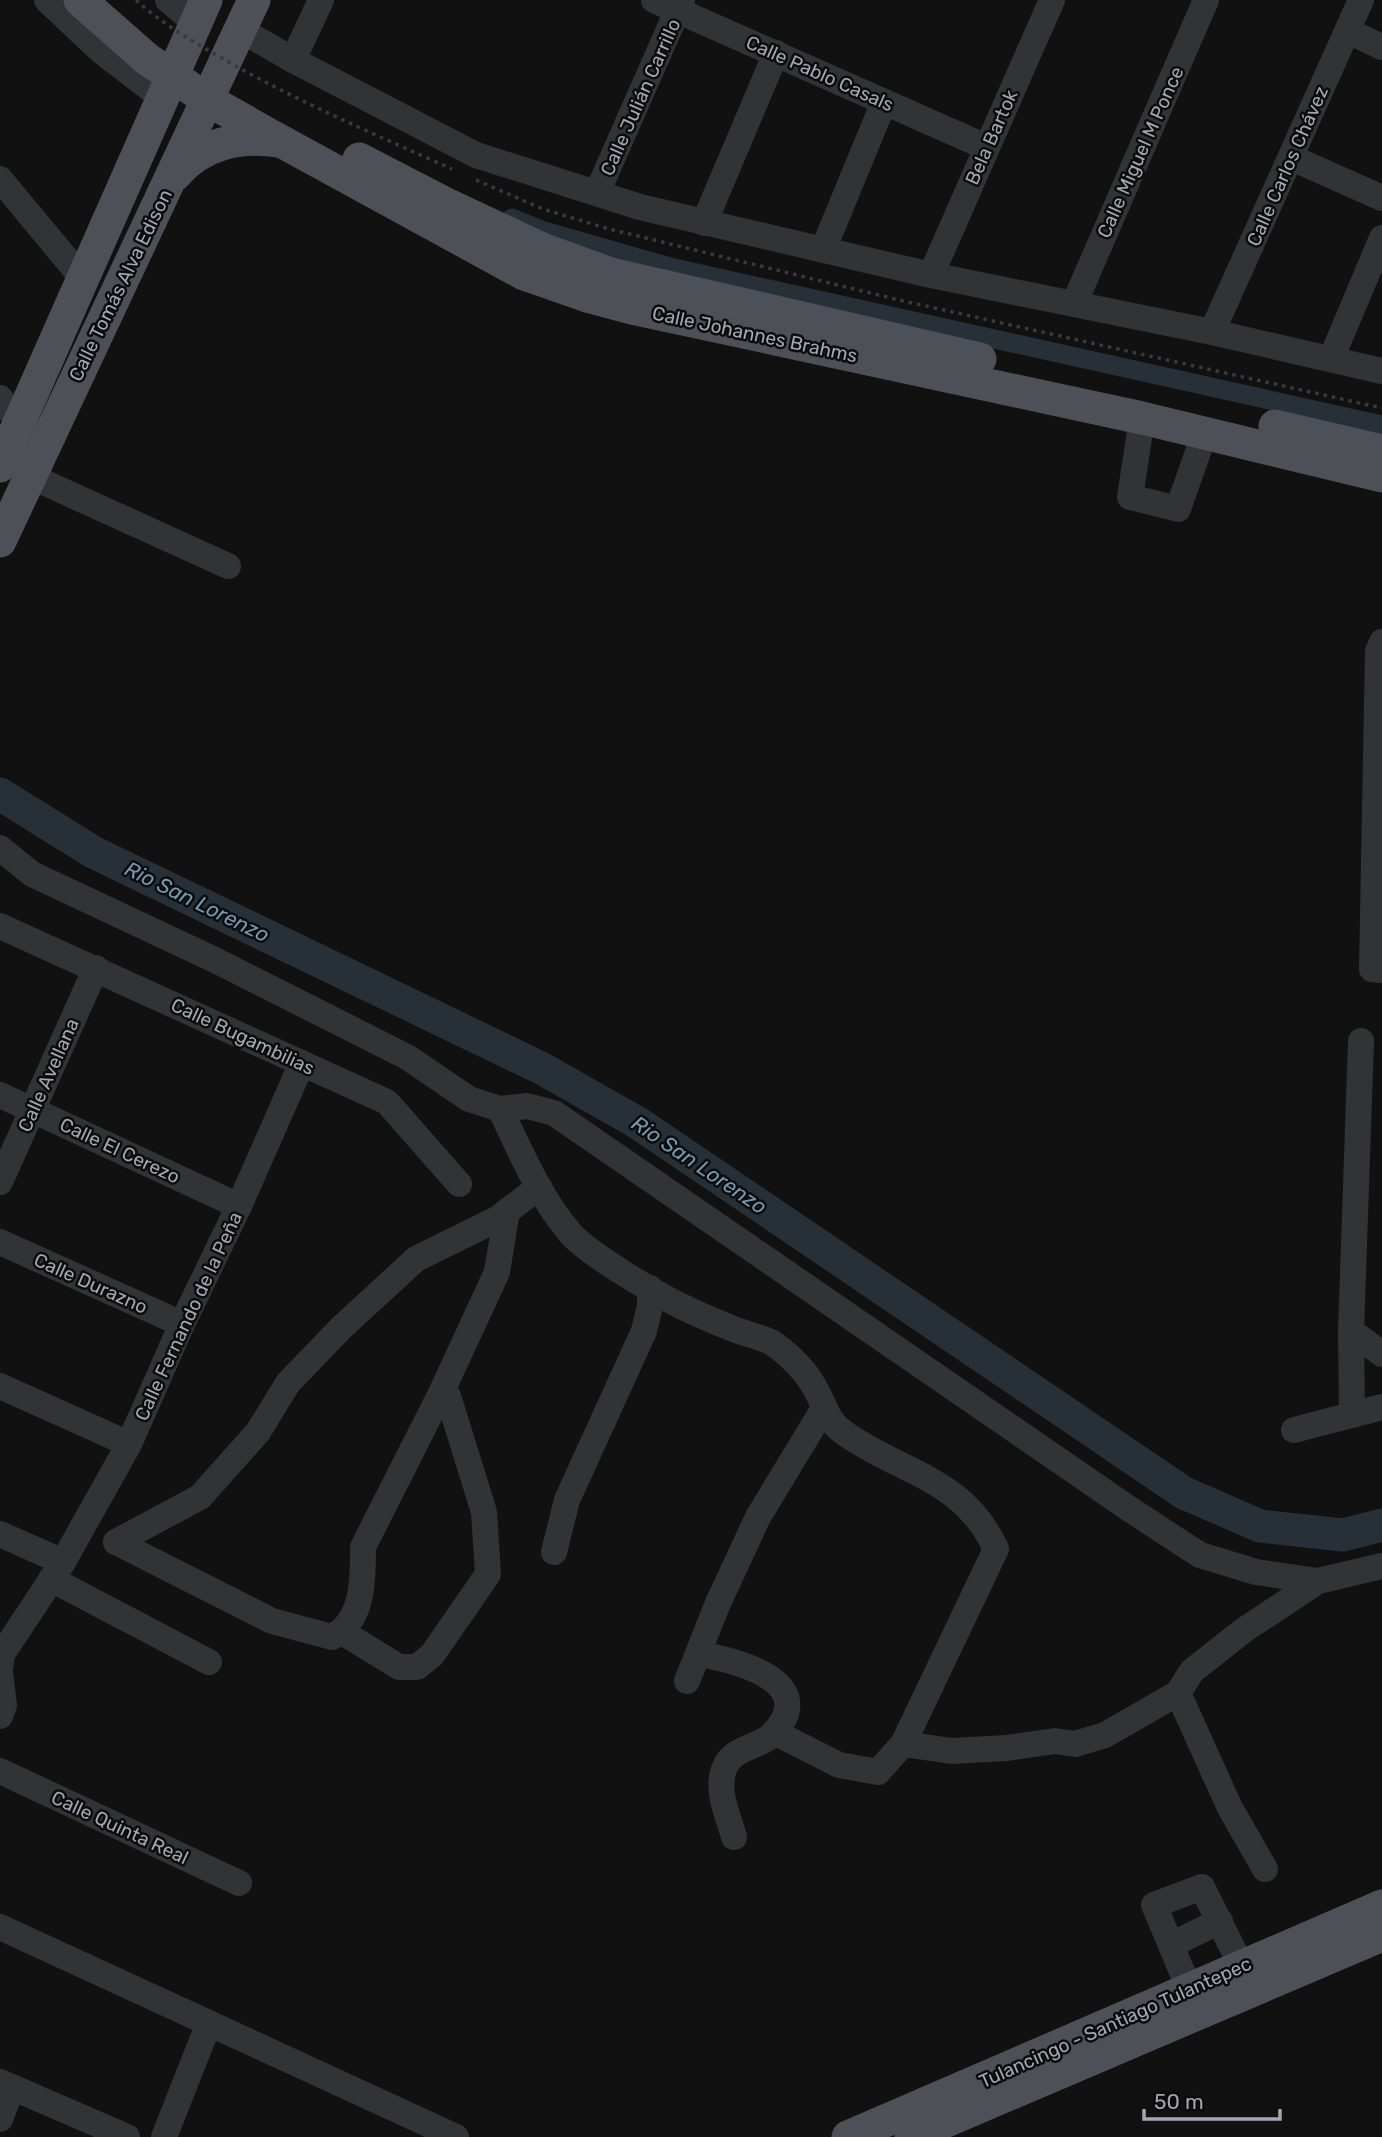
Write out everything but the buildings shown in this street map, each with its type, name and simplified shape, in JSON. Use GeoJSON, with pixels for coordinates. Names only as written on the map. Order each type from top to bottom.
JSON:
{"type":"FeatureCollection","features":[{"type":"Feature","properties":{"kind":"main road"},"geometry":{"type":"LineString","coordinates":[[80,0],[147,59],[172,77]]}},
{"type":"Feature","properties":{"kind":"main road"},"geometry":{"type":"LineString","coordinates":[[113,0],[158,40],[172,77]]}},
{"type":"Feature","properties":{"kind":"main road","name":"Calle Tomás Alva Edison"},"geometry":{"type":"LineString","coordinates":[[0,541],[15,471],[22,420],[201,12]]}},
{"type":"Feature","properties":{"kind":"main road","name":"Calle Tomás Alva Edison"},"geometry":{"type":"LineString","coordinates":[[22,420],[169,182],[247,15]]}},
{"type":"Feature","properties":{"kind":"main road","name":"Calle Johannes Brahms"},"geometry":{"type":"LineString","coordinates":[[172,77],[212,90],[542,249],[611,274],[1382,451]]}},
{"type":"Feature","properties":{"kind":"main road","name":"Calle Johannes Brahms"},"geometry":{"type":"LineString","coordinates":[[212,90],[281,142],[492,258],[524,274],[587,296],[1205,432],[1382,476]]}},
{"type":"Feature","properties":{"kind":"main road"},"geometry":{"type":"LineString","coordinates":[[169,182],[191,159],[219,144],[249,139],[281,142]]}},
{"type":"Feature","properties":{"kind":"main road","name":"Tulancingo - Santiago Tulantepec"},"geometry":{"type":"LineString","coordinates":[[1248,1979],[1382,1906]]}},
{"type":"Feature","properties":{"kind":"main road","name":"Tulancingo - Santiago Tulantepec"},"geometry":{"type":"LineString","coordinates":[[848,2137],[924,2126],[1194,2001],[1248,1979],[1382,1935]]}},
{"type":"Feature","properties":{"kind":"street"},"geometry":{"type":"LineString","coordinates":[[47,0],[101,51],[172,77]]}},
{"type":"Feature","properties":{"kind":"street"},"geometry":{"type":"LineString","coordinates":[[168,0],[201,12]]}},
{"type":"Feature","properties":{"kind":"street"},"geometry":{"type":"LineString","coordinates":[[293,60],[321,0]]}},
{"type":"Feature","properties":{"kind":"street","name":"Bela Bartok"},"geometry":{"type":"LineString","coordinates":[[931,275],[1052,0]]}},
{"type":"Feature","properties":{"kind":"street","name":"Calle Miguel M Ponce"},"geometry":{"type":"LineString","coordinates":[[1074,304],[1206,0]]}},
{"type":"Feature","properties":{"kind":"street","name":"Calle Carlos Chávez"},"geometry":{"type":"LineString","coordinates":[[1212,332],[1361,0]]}},
{"type":"Feature","properties":{"kind":"street","name":"Calle Pablo Casals"},"geometry":{"type":"LineString","coordinates":[[671,3],[986,147]]}},
{"type":"Feature","properties":{"kind":"street","name":"Calle Julián Carrillo"},"geometry":{"type":"LineString","coordinates":[[597,193],[671,3]]}},
{"type":"Feature","properties":{"kind":"street"},"geometry":{"type":"LineString","coordinates":[[247,15],[293,60],[476,155],[597,193],[704,223],[931,275],[1212,332],[1382,371]]}},
{"type":"Feature","properties":{"kind":"street"},"geometry":{"type":"LineString","coordinates":[[1348,31],[1382,47]]}},
{"type":"Feature","properties":{"kind":"street"},"geometry":{"type":"LineString","coordinates":[[704,223],[776,53]]}},
{"type":"Feature","properties":{"kind":"street"},"geometry":{"type":"LineString","coordinates":[[823,250],[884,102]]}},
{"type":"Feature","properties":{"kind":"street"},"geometry":{"type":"LineString","coordinates":[[1292,158],[1382,198]]}},
{"type":"Feature","properties":{"kind":"street"},"geometry":{"type":"LineString","coordinates":[[0,179],[83,279]]}},
{"type":"Feature","properties":{"kind":"street"},"geometry":{"type":"LineString","coordinates":[[1331,359],[1382,238]]}},
{"type":"Feature","properties":{"kind":"street"},"geometry":{"type":"LineString","coordinates":[[1142,418],[1130,497],[1178,509],[1205,432]]}},
{"type":"Feature","properties":{"kind":"street"},"geometry":{"type":"LineString","coordinates":[[15,471],[228,566]]}},
{"type":"Feature","properties":{"kind":"street"},"geometry":{"type":"LineString","coordinates":[[1377,970],[1378,650],[1382,642]]}},
{"type":"Feature","properties":{"kind":"street"},"geometry":{"type":"LineString","coordinates":[[0,848],[32,874],[217,961],[407,1057],[469,1099],[500,1109],[527,1106],[554,1113],[1200,1555],[1256,1573],[1318,1581]]}},
{"type":"Feature","properties":{"kind":"street","name":"Calle Bugambilias"},"geometry":{"type":"LineString","coordinates":[[0,926],[387,1102],[459,1184]]}},
{"type":"Feature","properties":{"kind":"street","name":"Calle Avellana"},"geometry":{"type":"LineString","coordinates":[[0,1182],[96,968]]}},
{"type":"Feature","properties":{"kind":"street"},"geometry":{"type":"LineString","coordinates":[[1352,1415],[1351,1332],[1359,1150],[1371,1103],[1361,1041]]}},
{"type":"Feature","properties":{"kind":"street","name":"Calle Fernando de la Peña"},"geometry":{"type":"LineString","coordinates":[[0,1671],[2,1654],[57,1571],[129,1444],[302,1063]]}},
{"type":"Feature","properties":{"kind":"street","name":"Calle El Cerezo"},"geometry":{"type":"LineString","coordinates":[[0,1095],[239,1206]]}},
{"type":"Feature","properties":{"kind":"street"},"geometry":{"type":"LineString","coordinates":[[500,1109],[539,1187],[572,1235],[603,1259],[676,1304],[771,1343],[796,1364],[812,1383],[824,1408],[840,1430],[868,1448],[924,1475],[968,1506],[987,1529],[996,1549],[903,1744],[878,1772],[839,1765],[774,1732]]}},
{"type":"Feature","properties":{"kind":"street"},"geometry":{"type":"LineString","coordinates":[[1359,1150],[1382,1165]]}},
{"type":"Feature","properties":{"kind":"street"},"geometry":{"type":"LineString","coordinates":[[508,1211],[497,1272],[442,1391],[363,1547],[363,1574],[356,1614],[342,1632],[332,1637],[272,1620],[116,1542],[200,1497],[258,1432],[288,1383],[341,1328],[416,1259],[497,1219],[539,1187]]}},
{"type":"Feature","properties":{"kind":"street","name":"Calle Durazno"},"geometry":{"type":"LineString","coordinates":[[0,1242],[182,1324]]}},
{"type":"Feature","properties":{"kind":"street"},"geometry":{"type":"LineString","coordinates":[[554,1552],[568,1500],[644,1331],[650,1306],[650,1288]]}},
{"type":"Feature","properties":{"kind":"street"},"geometry":{"type":"LineString","coordinates":[[1351,1332],[1382,1354]]}},
{"type":"Feature","properties":{"kind":"street"},"geometry":{"type":"LineString","coordinates":[[0,1386],[129,1444]]}},
{"type":"Feature","properties":{"kind":"street"},"geometry":{"type":"LineString","coordinates":[[342,1632],[399,1667],[416,1667],[432,1654],[488,1574],[484,1512],[448,1396],[442,1391]]}},
{"type":"Feature","properties":{"kind":"street"},"geometry":{"type":"LineString","coordinates":[[1293,1430],[1382,1407]]}},
{"type":"Feature","properties":{"kind":"street"},"geometry":{"type":"LineString","coordinates":[[687,1681],[718,1603],[758,1517],[824,1408]]}},
{"type":"Feature","properties":{"kind":"street"},"geometry":{"type":"LineString","coordinates":[[0,1534],[209,1662]]}},
{"type":"Feature","properties":{"kind":"street"},"geometry":{"type":"LineString","coordinates":[[903,1744],[952,1751],[1007,1748],[1055,1741],[1075,1744],[1105,1735],[1178,1693],[1192,1671],[1244,1630],[1318,1581],[1382,1566]]}},
{"type":"Feature","properties":{"kind":"street"},"geometry":{"type":"LineString","coordinates":[[698,1654],[740,1664],[761,1673],[783,1688],[789,1700],[786,1713],[774,1732],[761,1742],[739,1750],[725,1767],[720,1788],[734,1838]]}},
{"type":"Feature","properties":{"kind":"street"},"geometry":{"type":"LineString","coordinates":[[0,1671],[4,1705],[0,1716]]}},
{"type":"Feature","properties":{"kind":"street"},"geometry":{"type":"LineString","coordinates":[[1178,1693],[1230,1808],[1265,1869]]}},
{"type":"Feature","properties":{"kind":"street","name":"Calle Quinta Real"},"geometry":{"type":"LineString","coordinates":[[0,1771],[239,1883]]}},
{"type":"Feature","properties":{"kind":"street"},"geometry":{"type":"LineString","coordinates":[[1194,2001],[1154,1905],[1202,1887],[1248,1979]]}},
{"type":"Feature","properties":{"kind":"street"},"geometry":{"type":"LineString","coordinates":[[1171,1945],[1220,1921]]}},
{"type":"Feature","properties":{"kind":"street"},"geometry":{"type":"LineString","coordinates":[[0,1927],[456,2137]]}},
{"type":"Feature","properties":{"kind":"street"},"geometry":{"type":"LineString","coordinates":[[164,2137],[209,2023]]}},
{"type":"Feature","properties":{"kind":"street"},"geometry":{"type":"LineString","coordinates":[[0,2119],[6,2085],[127,2137]]}},
{"type":"Feature","properties":{"kind":"path"},"geometry":{"type":"LineString","coordinates":[[136,0],[175,30],[242,71],[463,174]]}},
{"type":"Feature","properties":{"kind":"path"},"geometry":{"type":"LineString","coordinates":[[474,179],[543,209],[609,229],[899,300],[1382,408]]}},
{"type":"Feature","properties":{"kind":"waterway"},"geometry":{"type":"LineString","coordinates":[[512,218],[544,231],[670,267],[1382,425]]}},
{"type":"Feature","properties":{"kind":"waterway","name":"Rio San Lorenzo"},"geometry":{"type":"LineString","coordinates":[[0,794],[93,852],[543,1069],[638,1123],[1184,1493],[1260,1526],[1343,1535],[1382,1525]]}}]}
